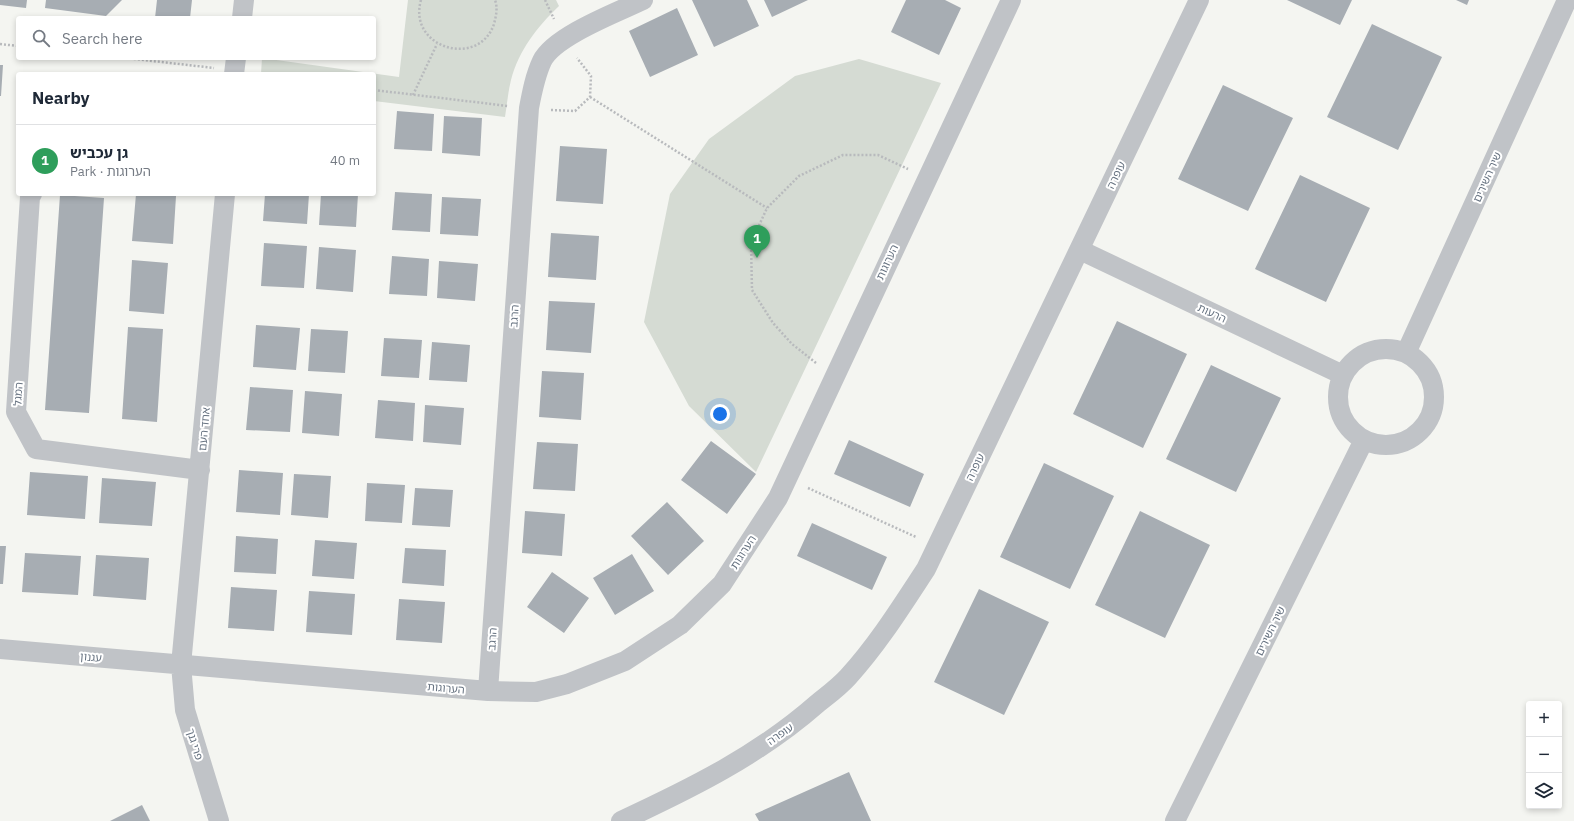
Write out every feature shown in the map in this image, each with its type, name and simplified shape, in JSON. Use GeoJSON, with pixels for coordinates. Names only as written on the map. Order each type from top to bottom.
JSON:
{"type":"FeatureCollection","features":[{"type":"Feature","properties":{"kind":"street"},"geometry":{"type":"LineString","coordinates":[[242,16],[244,0]]}},
{"type":"Feature","properties":{"kind":"street","name":"הרגב"},"geometry":{"type":"LineString","coordinates":[[488,691],[529,108],[534,83],[543,59],[564,39],[643,0]]}},
{"type":"Feature","properties":{"kind":"street","name":"הערוגות"},"geometry":{"type":"LineString","coordinates":[[181,665],[488,691],[536,692],[567,684],[625,661],[680,625],[722,584],[778,498],[926,178],[1011,0]]}},
{"type":"Feature","properties":{"kind":"street","name":"עופרה"},"geometry":{"type":"LineString","coordinates":[[621,821],[673,797],[749,756],[800,719],[847,678],[884,634],[926,569],[1199,0]]}},
{"type":"Feature","properties":{"kind":"street","name":"שיר השירים"},"geometry":{"type":"LineString","coordinates":[[1406,353],[1567,0]]}},
{"type":"Feature","properties":{"kind":"street","name":"המגל"},"geometry":{"type":"LineString","coordinates":[[31,196],[16,412],[36,449],[200,470]]}},
{"type":"Feature","properties":{"kind":"street","name":"אחד העם"},"geometry":{"type":"LineString","coordinates":[[181,665],[225,196]]}},
{"type":"Feature","properties":{"kind":"street","name":"הרעות"},"geometry":{"type":"LineString","coordinates":[[1080,250],[1343,375]]}},
{"type":"Feature","properties":{"kind":"street"},"geometry":{"type":"LineString","coordinates":[[1396,350],[1406,353],[1424,368],[1432,382],[1434,398],[1430,417],[1420,430],[1400,443],[1384,445],[1364,440],[1354,433],[1343,420],[1340,411],[1338,394],[1343,375],[1353,362],[1368,353],[1396,350]]}},
{"type":"Feature","properties":{"kind":"street","name":"שיר השירים"},"geometry":{"type":"LineString","coordinates":[[1175,821],[1364,440]]}},
{"type":"Feature","properties":{"kind":"street","name":"עגנון"},"geometry":{"type":"LineString","coordinates":[[0,649],[181,665]]}},
{"type":"Feature","properties":{"kind":"street","name":"פרי גנך"},"geometry":{"type":"LineString","coordinates":[[181,665],[185,710],[219,821]]}},
{"type":"Feature","properties":{"kind":"path"},"geometry":{"type":"LineString","coordinates":[[421,0],[419,7],[420,22],[427,34],[437,44],[449,48],[462,49],[474,46],[485,38],[492,28],[496,16],[495,0]]}},
{"type":"Feature","properties":{"kind":"path"},"geometry":{"type":"LineString","coordinates":[[0,44],[16,46]]}},
{"type":"Feature","properties":{"kind":"path"},"geometry":{"type":"LineString","coordinates":[[413,95],[437,44]]}},
{"type":"Feature","properties":{"kind":"path"},"geometry":{"type":"LineString","coordinates":[[150,60],[235,67]]}},
{"type":"Feature","properties":{"kind":"path"},"geometry":{"type":"LineString","coordinates":[[376,90],[575,112],[590,97],[768,208]]}},
{"type":"Feature","properties":{"kind":"path"},"geometry":{"type":"LineString","coordinates":[[834,377],[792,344],[773,323],[752,290],[750,243],[768,208],[799,176],[843,155],[878,155],[926,178]]}},
{"type":"Feature","properties":{"kind":"path"},"geometry":{"type":"LineString","coordinates":[[787,478],[936,547]]}},
{"type":"Feature","properties":{"kind":"shaded area"},"geometry":{"type":"Polygon","coordinates":[[[408,0],[556,0],[559,6],[536,31],[524,49],[514,69],[508,94],[505,117],[376,101],[376,74],[399,77],[408,0]]]}},
{"type":"Feature","properties":{"kind":"shaded area"},"geometry":{"type":"Polygon","coordinates":[[[859,59],[941,83],[756,472],[689,406],[644,322],[670,194],[709,139],[795,76],[859,59]]]}},
{"type":"Feature","properties":{"kind":"shaded area"},"geometry":{"type":"Polygon","coordinates":[[[262,60],[276,60],[363,72],[261,72],[262,60]]]}},
{"type":"Feature","properties":{"kind":"building"},"geometry":{"type":"Polygon","coordinates":[[[0,0],[27,0],[26,8],[0,5],[0,0]]]}},
{"type":"Feature","properties":{"kind":"building"},"geometry":{"type":"Polygon","coordinates":[[[46,0],[122,0],[106,16],[45,8],[46,0]]]}},
{"type":"Feature","properties":{"kind":"building"},"geometry":{"type":"Polygon","coordinates":[[[157,0],[192,0],[190,16],[155,16],[157,0]]]}},
{"type":"Feature","properties":{"kind":"building"},"geometry":{"type":"Polygon","coordinates":[[[692,0],[747,0],[759,26],[714,47],[692,0]]]}},
{"type":"Feature","properties":{"kind":"building"},"geometry":{"type":"Polygon","coordinates":[[[764,0],[808,0],[772,17],[764,0]]]}},
{"type":"Feature","properties":{"kind":"building"},"geometry":{"type":"Polygon","coordinates":[[[906,0],[945,0],[961,8],[939,55],[891,32],[906,0]]]}},
{"type":"Feature","properties":{"kind":"building"},"geometry":{"type":"Polygon","coordinates":[[[1287,0],[1352,0],[1340,25],[1287,0]]]}},
{"type":"Feature","properties":{"kind":"building"},"geometry":{"type":"Polygon","coordinates":[[[1456,0],[1469,0],[1467,5],[1456,0]]]}},
{"type":"Feature","properties":{"kind":"building"},"geometry":{"type":"Polygon","coordinates":[[[677,8],[698,55],[650,77],[629,31],[677,8]]]}},
{"type":"Feature","properties":{"kind":"building"},"geometry":{"type":"Polygon","coordinates":[[[1372,24],[1442,57],[1398,150],[1327,117],[1372,24]]]}},
{"type":"Feature","properties":{"kind":"building"},"geometry":{"type":"Polygon","coordinates":[[[0,65],[3,65],[1,96],[0,96],[0,65]]]}},
{"type":"Feature","properties":{"kind":"building"},"geometry":{"type":"Polygon","coordinates":[[[1223,85],[1293,118],[1248,211],[1178,179],[1223,85]]]}},
{"type":"Feature","properties":{"kind":"building"},"geometry":{"type":"Polygon","coordinates":[[[397,111],[434,114],[432,151],[394,149],[397,111]]]}},
{"type":"Feature","properties":{"kind":"building"},"geometry":{"type":"Polygon","coordinates":[[[444,116],[482,118],[480,156],[442,153],[444,116]]]}},
{"type":"Feature","properties":{"kind":"building"},"geometry":{"type":"Polygon","coordinates":[[[560,146],[607,149],[603,204],[556,201],[560,146]]]}},
{"type":"Feature","properties":{"kind":"building"},"geometry":{"type":"Polygon","coordinates":[[[1300,175],[1370,208],[1326,302],[1255,269],[1300,175]]]}},
{"type":"Feature","properties":{"kind":"building"},"geometry":{"type":"Polygon","coordinates":[[[395,192],[432,194],[430,232],[392,230],[395,192]]]}},
{"type":"Feature","properties":{"kind":"building"},"geometry":{"type":"Polygon","coordinates":[[[60,196],[104,198],[89,413],[45,410],[60,196]]]}},
{"type":"Feature","properties":{"kind":"building"},"geometry":{"type":"Polygon","coordinates":[[[136,196],[176,196],[173,244],[132,241],[136,196]]]}},
{"type":"Feature","properties":{"kind":"building"},"geometry":{"type":"Polygon","coordinates":[[[265,196],[309,196],[307,224],[263,221],[265,196]]]}},
{"type":"Feature","properties":{"kind":"building"},"geometry":{"type":"Polygon","coordinates":[[[321,196],[358,196],[356,227],[319,225],[321,196]]]}},
{"type":"Feature","properties":{"kind":"building"},"geometry":{"type":"Polygon","coordinates":[[[442,197],[481,199],[478,236],[440,234],[442,197]]]}},
{"type":"Feature","properties":{"kind":"building"},"geometry":{"type":"Polygon","coordinates":[[[551,233],[599,236],[596,280],[548,277],[551,233]]]}},
{"type":"Feature","properties":{"kind":"building"},"geometry":{"type":"Polygon","coordinates":[[[264,243],[307,246],[304,288],[261,286],[264,243]]]}},
{"type":"Feature","properties":{"kind":"building"},"geometry":{"type":"Polygon","coordinates":[[[319,247],[356,250],[353,292],[316,289],[319,247]]]}},
{"type":"Feature","properties":{"kind":"building"},"geometry":{"type":"Polygon","coordinates":[[[392,256],[429,259],[427,296],[389,294],[392,256]]]}},
{"type":"Feature","properties":{"kind":"building"},"geometry":{"type":"Polygon","coordinates":[[[132,260],[168,263],[164,314],[129,311],[132,260]]]}},
{"type":"Feature","properties":{"kind":"building"},"geometry":{"type":"Polygon","coordinates":[[[439,261],[478,264],[475,301],[437,298],[439,261]]]}},
{"type":"Feature","properties":{"kind":"building"},"geometry":{"type":"Polygon","coordinates":[[[549,301],[595,303],[591,353],[546,350],[549,301]]]}},
{"type":"Feature","properties":{"kind":"building"},"geometry":{"type":"Polygon","coordinates":[[[1117,321],[1187,354],[1143,448],[1073,414],[1117,321]]]}},
{"type":"Feature","properties":{"kind":"building"},"geometry":{"type":"Polygon","coordinates":[[[256,325],[300,328],[296,370],[253,367],[256,325]]]}},
{"type":"Feature","properties":{"kind":"building"},"geometry":{"type":"Polygon","coordinates":[[[128,327],[163,329],[157,422],[122,419],[128,327]]]}},
{"type":"Feature","properties":{"kind":"building"},"geometry":{"type":"Polygon","coordinates":[[[311,329],[348,331],[345,373],[308,371],[311,329]]]}},
{"type":"Feature","properties":{"kind":"building"},"geometry":{"type":"Polygon","coordinates":[[[384,338],[422,340],[419,378],[381,376],[384,338]]]}},
{"type":"Feature","properties":{"kind":"building"},"geometry":{"type":"Polygon","coordinates":[[[432,342],[470,345],[467,382],[429,380],[432,342]]]}},
{"type":"Feature","properties":{"kind":"building"},"geometry":{"type":"Polygon","coordinates":[[[1211,365],[1281,398],[1236,492],[1166,459],[1211,365]]]}},
{"type":"Feature","properties":{"kind":"building"},"geometry":{"type":"Polygon","coordinates":[[[542,371],[584,373],[581,420],[539,417],[542,371]]]}},
{"type":"Feature","properties":{"kind":"building"},"geometry":{"type":"Polygon","coordinates":[[[250,387],[293,390],[290,432],[246,430],[250,387]]]}},
{"type":"Feature","properties":{"kind":"building"},"geometry":{"type":"Polygon","coordinates":[[[305,391],[342,394],[339,436],[302,433],[305,391]]]}},
{"type":"Feature","properties":{"kind":"building"},"geometry":{"type":"Polygon","coordinates":[[[378,400],[415,403],[413,441],[375,438],[378,400]]]}},
{"type":"Feature","properties":{"kind":"building"},"geometry":{"type":"Polygon","coordinates":[[[425,405],[464,408],[461,445],[423,442],[425,405]]]}},
{"type":"Feature","properties":{"kind":"building"},"geometry":{"type":"Polygon","coordinates":[[[849,440],[924,474],[910,507],[834,474],[849,440]]]}},
{"type":"Feature","properties":{"kind":"building"},"geometry":{"type":"Polygon","coordinates":[[[711,441],[756,474],[727,514],[681,480],[711,441]]]}},
{"type":"Feature","properties":{"kind":"building"},"geometry":{"type":"Polygon","coordinates":[[[537,442],[578,444],[575,491],[533,489],[537,442]]]}},
{"type":"Feature","properties":{"kind":"building"},"geometry":{"type":"Polygon","coordinates":[[[1044,463],[1114,496],[1070,589],[1000,557],[1044,463]]]}},
{"type":"Feature","properties":{"kind":"building"},"geometry":{"type":"Polygon","coordinates":[[[239,470],[283,473],[280,515],[236,512],[239,470]]]}},
{"type":"Feature","properties":{"kind":"building"},"geometry":{"type":"Polygon","coordinates":[[[30,472],[88,476],[85,519],[27,515],[30,472]]]}},
{"type":"Feature","properties":{"kind":"building"},"geometry":{"type":"Polygon","coordinates":[[[294,474],[331,476],[328,518],[291,515],[294,474]]]}},
{"type":"Feature","properties":{"kind":"building"},"geometry":{"type":"Polygon","coordinates":[[[102,478],[156,482],[152,526],[99,523],[102,478]]]}},
{"type":"Feature","properties":{"kind":"building"},"geometry":{"type":"Polygon","coordinates":[[[367,483],[405,485],[402,523],[365,521],[367,483]]]}},
{"type":"Feature","properties":{"kind":"building"},"geometry":{"type":"Polygon","coordinates":[[[415,488],[453,490],[450,527],[412,525],[415,488]]]}},
{"type":"Feature","properties":{"kind":"building"},"geometry":{"type":"Polygon","coordinates":[[[667,502],[704,541],[668,575],[631,536],[667,502]]]}},
{"type":"Feature","properties":{"kind":"building"},"geometry":{"type":"Polygon","coordinates":[[[525,511],[565,514],[562,556],[522,553],[525,511]]]}},
{"type":"Feature","properties":{"kind":"building"},"geometry":{"type":"Polygon","coordinates":[[[1140,511],[1210,545],[1165,638],[1095,605],[1140,511]]]}},
{"type":"Feature","properties":{"kind":"building"},"geometry":{"type":"Polygon","coordinates":[[[812,523],[887,557],[872,590],[797,556],[812,523]]]}},
{"type":"Feature","properties":{"kind":"building"},"geometry":{"type":"Polygon","coordinates":[[[236,536],[278,539],[276,574],[234,572],[236,536]]]}},
{"type":"Feature","properties":{"kind":"building"},"geometry":{"type":"Polygon","coordinates":[[[315,540],[357,543],[354,579],[312,576],[315,540]]]}},
{"type":"Feature","properties":{"kind":"building"},"geometry":{"type":"Polygon","coordinates":[[[0,546],[6,546],[3,584],[0,584],[0,546]]]}},
{"type":"Feature","properties":{"kind":"building"},"geometry":{"type":"Polygon","coordinates":[[[405,548],[446,550],[444,586],[402,583],[405,548]]]}},
{"type":"Feature","properties":{"kind":"building"},"geometry":{"type":"Polygon","coordinates":[[[25,553],[81,556],[78,595],[22,592],[25,553]]]}},
{"type":"Feature","properties":{"kind":"building"},"geometry":{"type":"Polygon","coordinates":[[[632,554],[654,591],[615,615],[593,578],[632,554]]]}},
{"type":"Feature","properties":{"kind":"building"},"geometry":{"type":"Polygon","coordinates":[[[96,555],[149,558],[146,600],[93,596],[96,555]]]}},
{"type":"Feature","properties":{"kind":"building"},"geometry":{"type":"Polygon","coordinates":[[[552,572],[589,598],[564,633],[527,607],[552,572]]]}},
{"type":"Feature","properties":{"kind":"building"},"geometry":{"type":"Polygon","coordinates":[[[231,587],[277,590],[274,631],[228,628],[231,587]]]}},
{"type":"Feature","properties":{"kind":"building"},"geometry":{"type":"Polygon","coordinates":[[[979,589],[1049,622],[1004,715],[934,682],[979,589]]]}},
{"type":"Feature","properties":{"kind":"building"},"geometry":{"type":"Polygon","coordinates":[[[309,591],[355,594],[352,635],[306,632],[309,591]]]}},
{"type":"Feature","properties":{"kind":"building"},"geometry":{"type":"Polygon","coordinates":[[[399,599],[445,602],[442,643],[396,640],[399,599]]]}},
{"type":"Feature","properties":{"kind":"building"},"geometry":{"type":"Polygon","coordinates":[[[849,772],[871,821],[759,821],[755,814],[849,772]]]}},
{"type":"Feature","properties":{"kind":"building"},"geometry":{"type":"Polygon","coordinates":[[[142,805],[150,821],[110,821],[142,805]]]}},
{"type":"Feature","properties":{"kind":"place","name":"גן עכביש"},"geometry":{"type":"Point","coordinates":[757,258]}}]}
